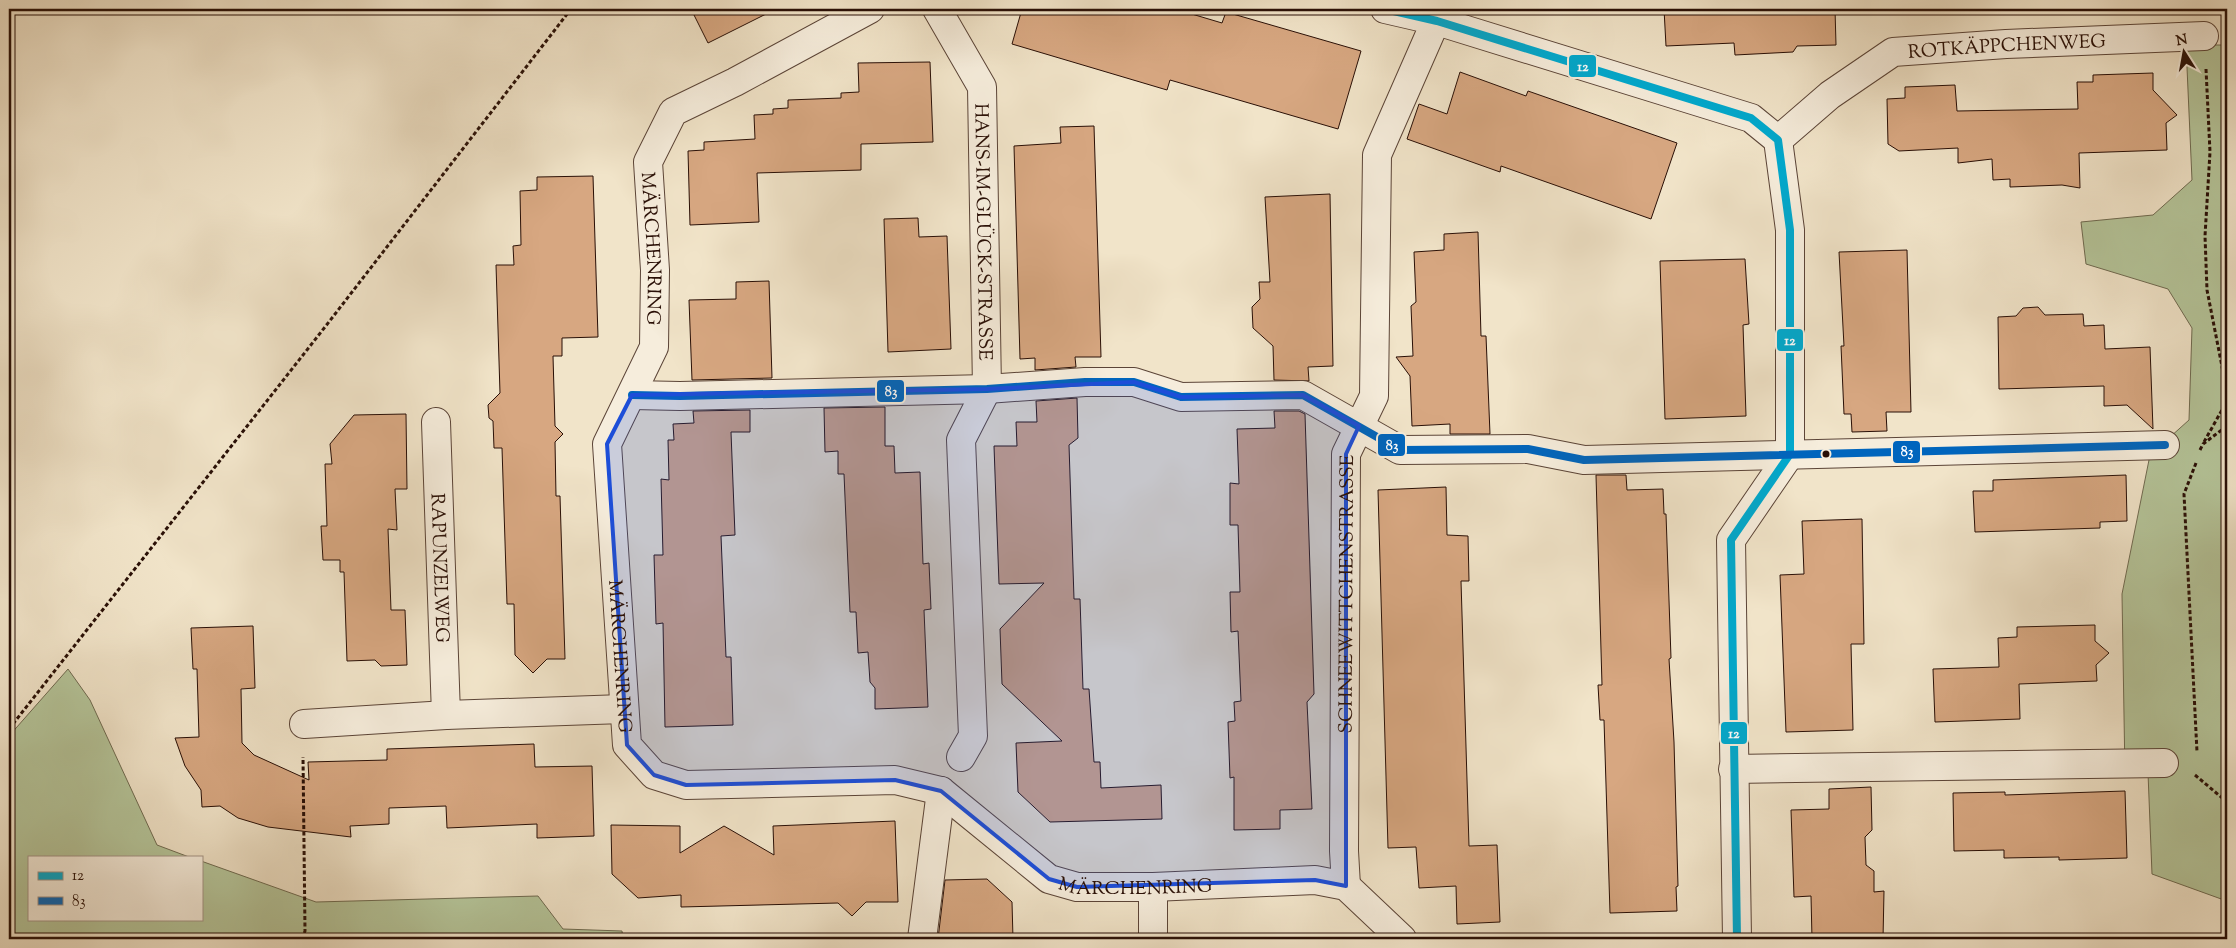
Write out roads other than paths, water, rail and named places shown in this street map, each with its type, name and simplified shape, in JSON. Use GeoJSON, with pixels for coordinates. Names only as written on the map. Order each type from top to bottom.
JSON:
{"type":"FeatureCollection","features":[{"type":"Feature","properties":{"kind":"street","name":"MÄRCHENRING"},"geometry":{"type":"LineString","coordinates":[[870,9],[735,82],[673,112],[648,162],[655,270],[654,347],[607,444],[623,709],[627,745],[654,775],[686,784],[895,780],[941,791],[1049,879],[1077,887],[1153,887],[1316,880],[1346,886]]}},
{"type":"Feature","properties":{"kind":"street","name":"HANS-IM-GLÜCK-STRASSE"},"geometry":{"type":"LineString","coordinates":[[937,9],[982,87],[987,389],[961,440],[973,736],[961,757]]}},
{"type":"Feature","properties":{"kind":"street"},"geometry":{"type":"LineString","coordinates":[[1385,9],[1439,15],[1751,118],[1778,140],[1790,230],[1790,454],[1731,540],[1737,939]]}},
{"type":"Feature","properties":{"kind":"street","name":"SCHNEEWITTCHENSTRASSE"},"geometry":{"type":"LineString","coordinates":[[1346,886],[1346,454],[1374,396],[1377,155],[1439,15]]}},
{"type":"Feature","properties":{"kind":"street","name":"ROTKÄPPCHENWEG"},"geometry":{"type":"LineString","coordinates":[[1778,140],[1830,95],[1893,52],[2006,44],[2204,36]]}},
{"type":"Feature","properties":{"kind":"street"},"geometry":{"type":"LineString","coordinates":[[632,395],[680,396],[987,389],[1085,382],[1134,382],[1182,397],[1303,395],[1400,450],[1528,449],[1584,460],[2165,445]]}},
{"type":"Feature","properties":{"kind":"street","name":"RAPUNZELWEG"},"geometry":{"type":"LineString","coordinates":[[436,422],[446,715]]}},
{"type":"Feature","properties":{"kind":"street"},"geometry":{"type":"LineString","coordinates":[[304,724],[446,715],[623,709]]}},
{"type":"Feature","properties":{"kind":"street"},"geometry":{"type":"LineString","coordinates":[[1734,769],[2164,763]]}},
{"type":"Feature","properties":{"kind":"street"},"geometry":{"type":"LineString","coordinates":[[922,939],[941,791]]}},
{"type":"Feature","properties":{"kind":"street"},"geometry":{"type":"LineString","coordinates":[[1346,886],[1402,939]]}},
{"type":"Feature","properties":{"kind":"street"},"geometry":{"type":"LineString","coordinates":[[1153,887],[1153,939]]}}]}
